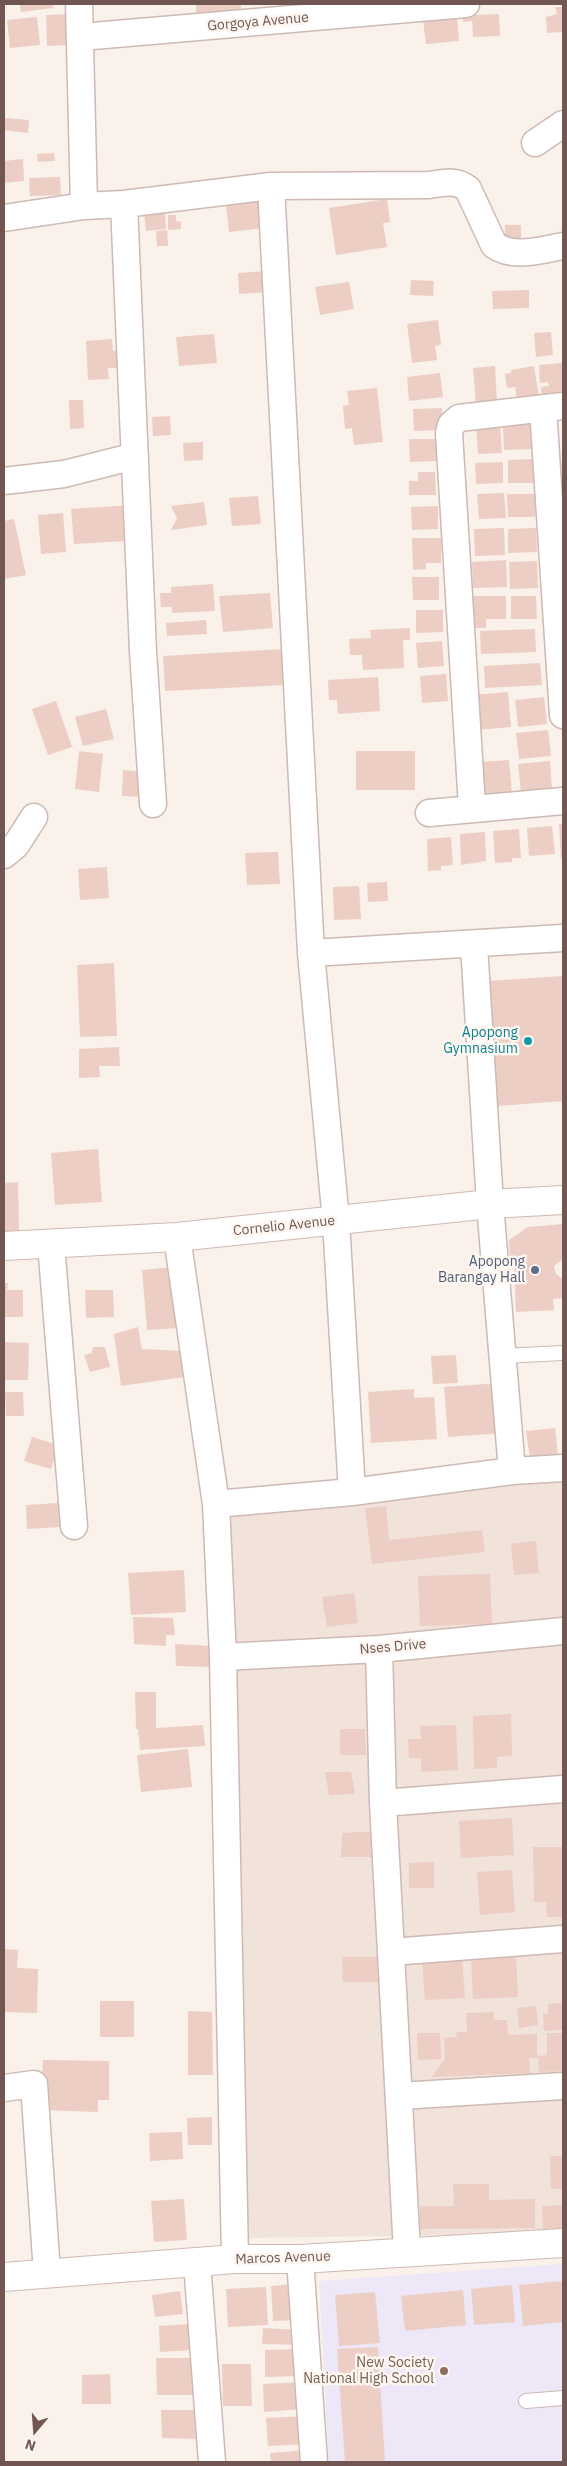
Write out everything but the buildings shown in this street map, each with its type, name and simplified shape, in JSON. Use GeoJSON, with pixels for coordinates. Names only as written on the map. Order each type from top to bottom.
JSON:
{"type":"FeatureCollection","features":[{"type":"Feature","properties":{"kind":"street"},"geometry":{"type":"LineString","coordinates":[[79,4],[84,206]]}},
{"type":"Feature","properties":{"kind":"street","name":"Gorgoya Avenue"},"geometry":{"type":"LineString","coordinates":[[81,37],[466,4]]}},
{"type":"Feature","properties":{"kind":"street"},"geometry":{"type":"LineString","coordinates":[[535,143],[563,124]]}},
{"type":"Feature","properties":{"kind":"street"},"geometry":{"type":"LineString","coordinates":[[4,218],[84,206],[124,204],[271,186],[429,185],[452,182],[462,184],[472,194],[494,245],[502,251],[531,251],[563,246]]}},
{"type":"Feature","properties":{"kind":"street"},"geometry":{"type":"LineString","coordinates":[[271,186],[311,953],[336,1221],[352,1492]]}},
{"type":"Feature","properties":{"kind":"street"},"geometry":{"type":"LineString","coordinates":[[124,204],[153,804]]}},
{"type":"Feature","properties":{"kind":"street"},"geometry":{"type":"LineString","coordinates":[[472,807],[449,433],[451,425],[459,418],[553,407],[563,715]]}},
{"type":"Feature","properties":{"kind":"street"},"geometry":{"type":"LineString","coordinates":[[4,481],[64,474],[135,456]]}},
{"type":"Feature","properties":{"kind":"street"},"geometry":{"type":"LineString","coordinates":[[429,813],[472,807],[563,801]]}},
{"type":"Feature","properties":{"kind":"street"},"geometry":{"type":"LineString","coordinates":[[4,855],[16,845],[34,817]]}},
{"type":"Feature","properties":{"kind":"street"},"geometry":{"type":"LineString","coordinates":[[311,953],[474,945],[563,938]]}},
{"type":"Feature","properties":{"kind":"street"},"geometry":{"type":"LineString","coordinates":[[474,945],[490,1204],[512,1471]]}},
{"type":"Feature","properties":{"kind":"street","name":"Cornelio Avenue"},"geometry":{"type":"LineString","coordinates":[[4,1246],[177,1237],[490,1204],[563,1200]]}},
{"type":"Feature","properties":{"kind":"street"},"geometry":{"type":"LineString","coordinates":[[177,1237],[216,1504],[223,1657],[235,2259]]}},
{"type":"Feature","properties":{"kind":"street"},"geometry":{"type":"LineString","coordinates":[[51,1244],[74,1526]]}},
{"type":"Feature","properties":{"kind":"street"},"geometry":{"type":"LineString","coordinates":[[216,1504],[352,1492],[512,1471],[563,1468]]}},
{"type":"Feature","properties":{"kind":"street","name":"Nses Drive"},"geometry":{"type":"LineString","coordinates":[[223,1657],[379,1649],[563,1631]]}},
{"type":"Feature","properties":{"kind":"street"},"geometry":{"type":"LineString","coordinates":[[379,1649],[383,1803],[407,2252]]}},
{"type":"Feature","properties":{"kind":"street"},"geometry":{"type":"LineString","coordinates":[[383,1803],[563,1789]]}},
{"type":"Feature","properties":{"kind":"street"},"geometry":{"type":"LineString","coordinates":[[391,1952],[563,1939]]}},
{"type":"Feature","properties":{"kind":"street"},"geometry":{"type":"LineString","coordinates":[[4,2088],[34,2084],[47,2273]]}},
{"type":"Feature","properties":{"kind":"street"},"geometry":{"type":"LineString","coordinates":[[399,2096],[563,2086]]}},
{"type":"Feature","properties":{"kind":"street","name":"Marcos Avenue"},"geometry":{"type":"LineString","coordinates":[[4,2277],[235,2259],[300,2259],[563,2243]]}},
{"type":"Feature","properties":{"kind":"street"},"geometry":{"type":"LineString","coordinates":[[300,2259],[314,2462]]}},
{"type":"Feature","properties":{"kind":"street"},"geometry":{"type":"LineString","coordinates":[[197,2263],[212,2462]]}},
{"type":"Feature","properties":{"kind":"lane"},"geometry":{"type":"LineString","coordinates":[[503,1356],[563,1352]]}},
{"type":"Feature","properties":{"kind":"lane"},"geometry":{"type":"LineString","coordinates":[[526,2401],[563,2398]]}},
{"type":"Feature","properties":{"kind":"shaded area"},"geometry":{"type":"Polygon","coordinates":[[[563,1474],[563,2234],[237,2238],[205,1506],[563,1474]]]}},
{"type":"Feature","properties":{"kind":"shaded area","name":"New Society National High School"},"geometry":{"type":"Polygon","coordinates":[[[563,2264],[563,2462],[329,2462],[319,2281],[563,2264]]]}},
{"type":"Feature","properties":{"kind":"place","name":"Apopong Gymnasium"},"geometry":{"type":"Point","coordinates":[528,1041]}},
{"type":"Feature","properties":{"kind":"place","name":"Apopong Barangay Hall"},"geometry":{"type":"Point","coordinates":[535,1270]}},
{"type":"Feature","properties":{"kind":"place","name":"New Society National High School"},"geometry":{"type":"Point","coordinates":[444,2371]}}]}
